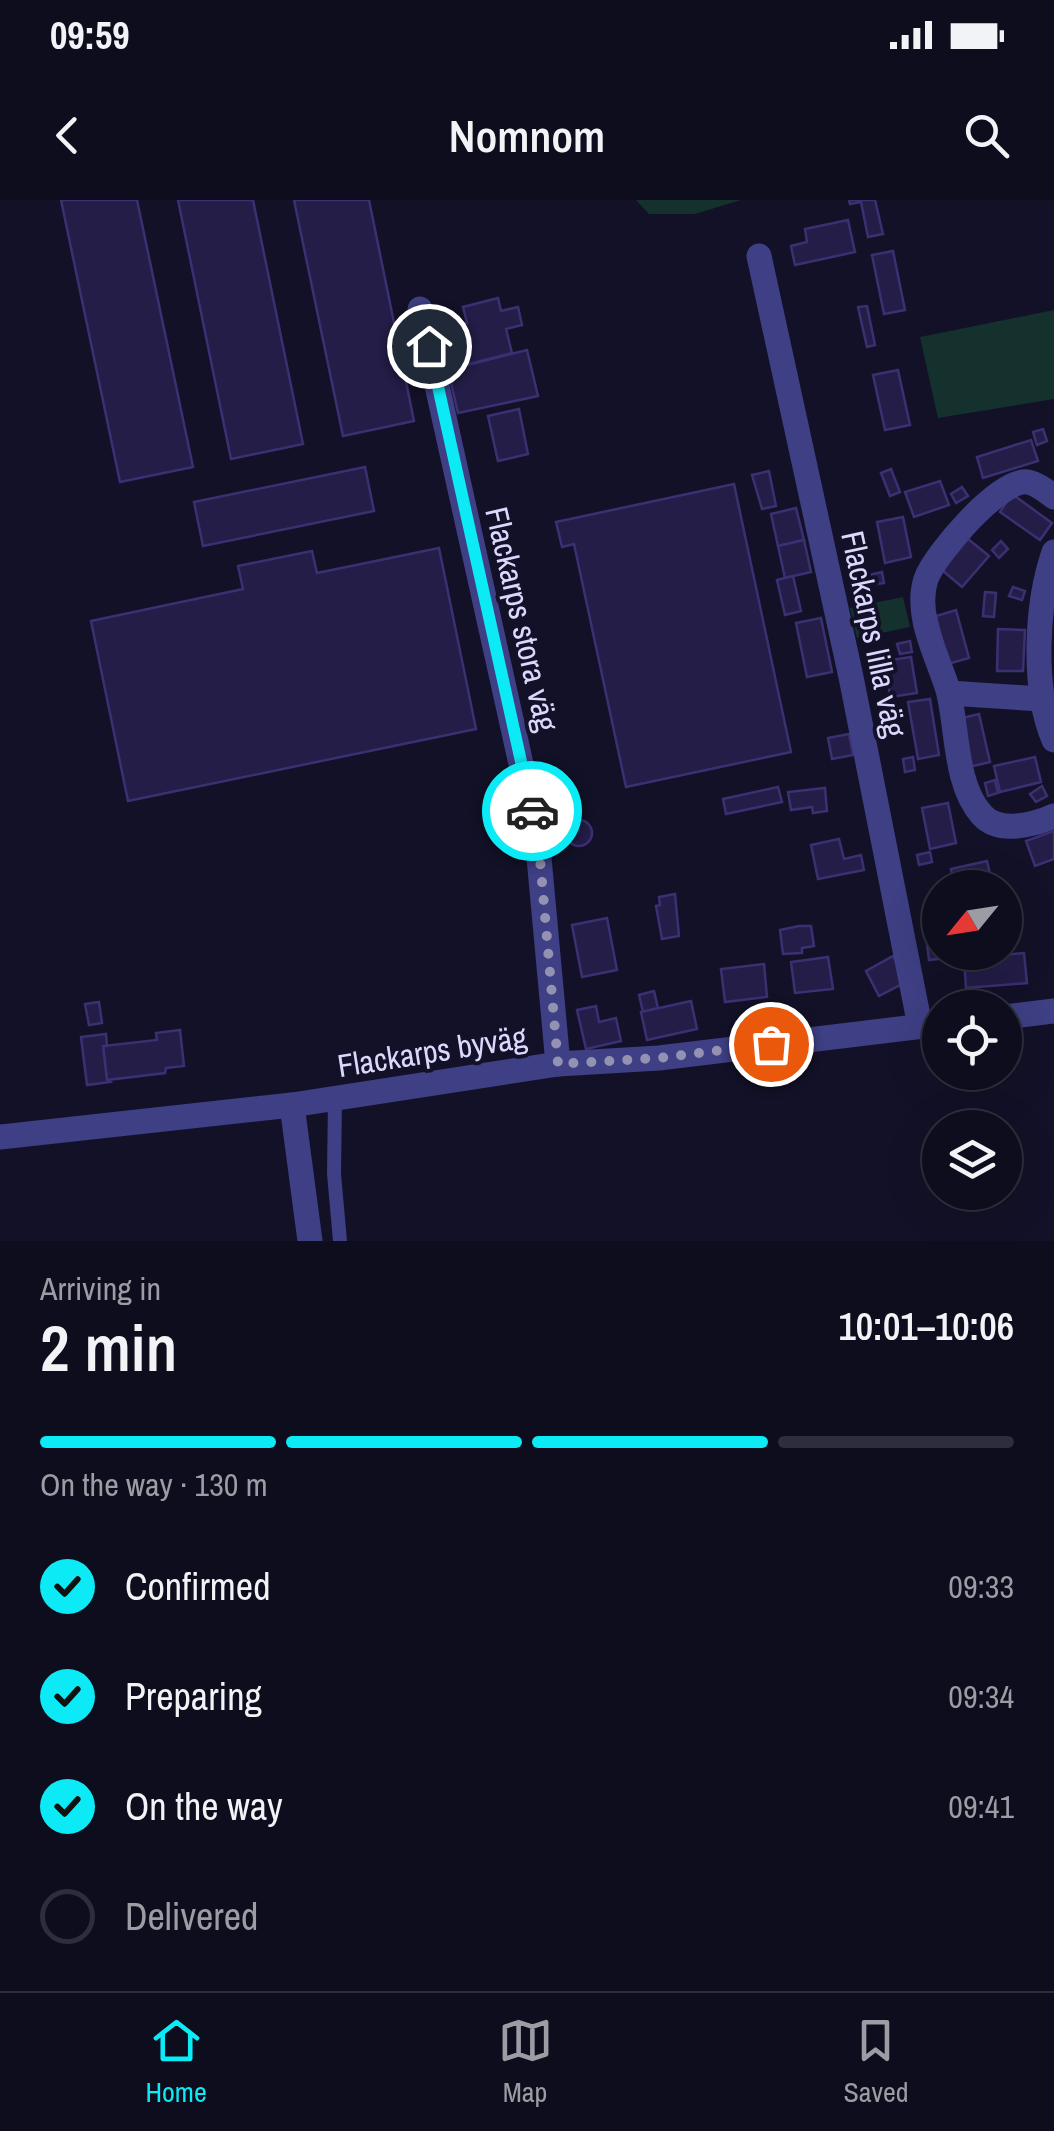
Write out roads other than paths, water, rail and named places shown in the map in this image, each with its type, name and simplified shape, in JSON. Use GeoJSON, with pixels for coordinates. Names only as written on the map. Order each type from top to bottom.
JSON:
{"type":"FeatureCollection","features":[{"type":"Feature","properties":{"kind":"street","name":"Flackarps lilla väg"},"geometry":{"type":"LineString","coordinates":[[759,256],[922,990]]}},
{"type":"Feature","properties":{"kind":"street","name":"Flackarps stora väg"},"geometry":{"type":"LineString","coordinates":[[420,309],[538,836],[558,1064]]}},
{"type":"Feature","properties":{"kind":"street"},"geometry":{"type":"LineString","coordinates":[[1054,497],[1042,487],[1026,482],[1009,486],[953,539],[926,578],[923,600],[928,631],[948,693],[965,780],[984,818],[1008,826],[1038,824],[1054,816]]}},
{"type":"Feature","properties":{"kind":"street"},"geometry":{"type":"LineString","coordinates":[[1054,552],[1043,602],[1041,700],[1054,740]]}},
{"type":"Feature","properties":{"kind":"street"},"geometry":{"type":"LineString","coordinates":[[948,693],[1041,700]]}},
{"type":"Feature","properties":{"kind":"street"},"geometry":{"type":"LineString","coordinates":[[1022,1014],[1054,1011]]}},
{"type":"Feature","properties":{"kind":"street","name":"Flackarps byväg"},"geometry":{"type":"LineString","coordinates":[[0,1138],[292,1105],[558,1064],[659,1058],[922,1026]]}},
{"type":"Feature","properties":{"kind":"street"},"geometry":{"type":"LineString","coordinates":[[292,1105],[310,1241]]}},
{"type":"Feature","properties":{"kind":"lane"},"geometry":{"type":"LineString","coordinates":[[335,1098],[334,1174],[340,1241]]}}]}
